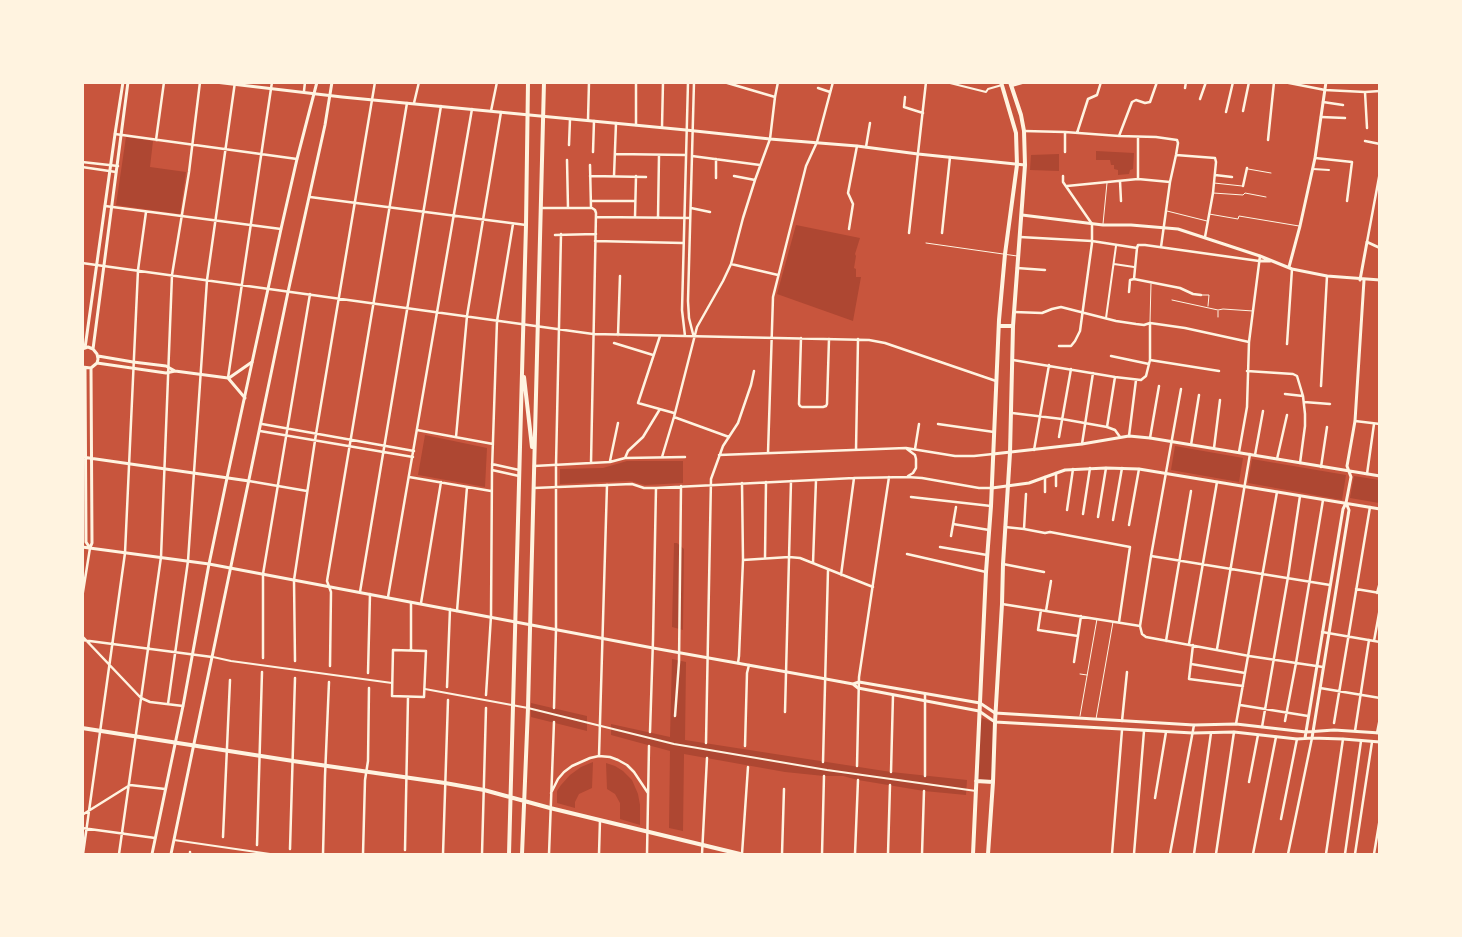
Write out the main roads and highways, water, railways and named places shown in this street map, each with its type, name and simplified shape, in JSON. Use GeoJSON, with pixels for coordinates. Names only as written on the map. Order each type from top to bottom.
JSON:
{"type":"FeatureCollection","features":[{"type":"Feature","properties":{"kind":"main road"},"geometry":{"type":"LineString","coordinates":[[509,854],[526,225],[528,82]]}},
{"type":"Feature","properties":{"kind":"main road"},"geometry":{"type":"LineString","coordinates":[[522,854],[528,708],[544,82]]}},
{"type":"Feature","properties":{"kind":"main road"},"geometry":{"type":"LineString","coordinates":[[972,854],[999,326],[1005,254],[1017,165],[1016,133],[1002,84]]}},
{"type":"Feature","properties":{"kind":"main road"},"geometry":{"type":"LineString","coordinates":[[988,854],[994,782],[995,712],[1010,453],[1013,326],[1026,165],[1021,115],[1011,84]]}},
{"type":"Feature","properties":{"kind":"main road"},"geometry":{"type":"LineString","coordinates":[[999,326],[1013,326]]}},
{"type":"Feature","properties":{"kind":"main road"},"geometry":{"type":"LineString","coordinates":[[522,362],[534,464]]}},
{"type":"Feature","properties":{"kind":"main road"},"geometry":{"type":"LineString","coordinates":[[82,728],[484,790],[550,808],[741,854]]}},
{"type":"Feature","properties":{"kind":"main road"},"geometry":{"type":"LineString","coordinates":[[976,781],[994,782]]}}]}
